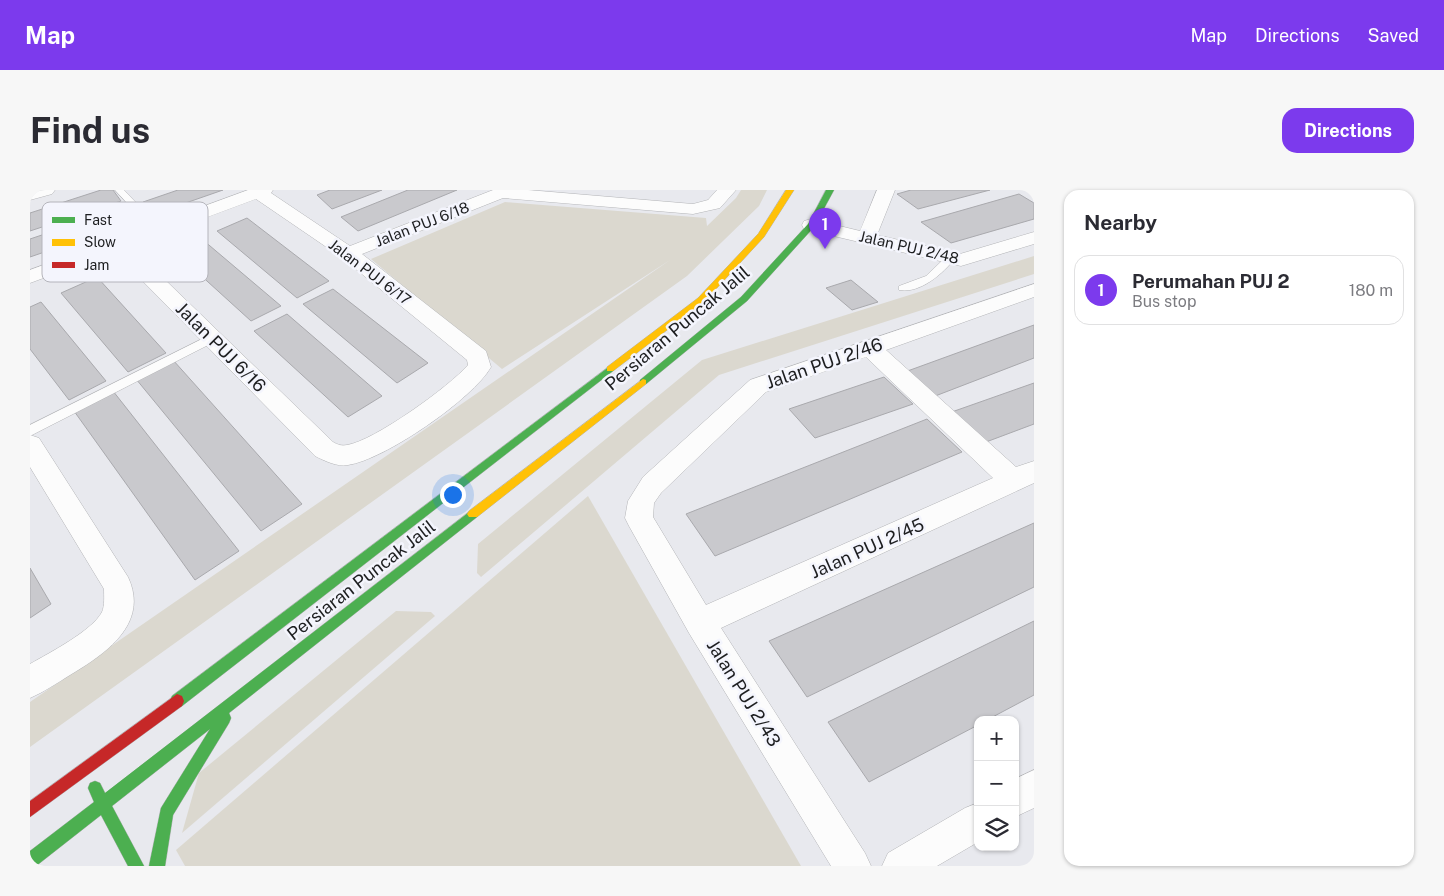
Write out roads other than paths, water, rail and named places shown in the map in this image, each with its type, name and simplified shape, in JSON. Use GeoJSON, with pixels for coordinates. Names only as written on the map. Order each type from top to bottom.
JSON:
{"type":"FeatureCollection","features":[{"type":"Feature","properties":{"kind":"main road","name":"Persiaran Puncak Jalil"},"geometry":{"type":"LineString","coordinates":[[30,810],[214,674],[701,300],[746,255],[780,210],[790,190]]}},
{"type":"Feature","properties":{"kind":"main road","name":"Persiaran Puncak Jalil"},"geometry":{"type":"LineString","coordinates":[[30,861],[690,345],[744,299],[812,225],[830,190]]}},
{"type":"Feature","properties":{"kind":"main road"},"geometry":{"type":"LineString","coordinates":[[157,866],[166,813],[234,702]]}},
{"type":"Feature","properties":{"kind":"main road"},"geometry":{"type":"LineString","coordinates":[[84,770],[136,866]]}},
{"type":"Feature","properties":{"kind":"street"},"geometry":{"type":"LineString","coordinates":[[30,195],[46,190]]}},
{"type":"Feature","properties":{"kind":"street","name":"Jalan PUJ 6/18"},"geometry":{"type":"LineString","coordinates":[[348,253],[500,191],[693,209],[714,204],[727,190]]}},
{"type":"Feature","properties":{"kind":"street"},"geometry":{"type":"LineString","coordinates":[[866,238],[886,190]]}},
{"type":"Feature","properties":{"kind":"street"},"geometry":{"type":"LineString","coordinates":[[208,211],[261,191]]}},
{"type":"Feature","properties":{"kind":"street","name":"Jalan PUJ 6/17"},"geometry":{"type":"LineString","coordinates":[[261,191],[348,253],[478,357],[480,367],[473,378],[425,413],[389,436],[351,454],[336,456],[324,449]]}},
{"type":"Feature","properties":{"kind":"street","name":"Jalan PUJ 2/48"},"geometry":{"type":"LineString","coordinates":[[812,225],[950,258],[966,260],[1034,238]]}},
{"type":"Feature","properties":{"kind":"street"},"geometry":{"type":"LineString","coordinates":[[30,277],[42,273]]}},
{"type":"Feature","properties":{"kind":"street","name":"Jalan PUJ 6/16"},"geometry":{"type":"LineString","coordinates":[[155,282],[324,449]]}},
{"type":"Feature","properties":{"kind":"street","name":"Jalan PUJ 2/46"},"geometry":{"type":"LineString","coordinates":[[639,518],[641,501],[652,485],[758,386],[1034,291]]}},
{"type":"Feature","properties":{"kind":"street"},"geometry":{"type":"LineString","coordinates":[[869,347],[1026,478]]}},
{"type":"Feature","properties":{"kind":"street"},"geometry":{"type":"LineString","coordinates":[[30,445],[118,586],[119,600],[116,616],[104,633],[30,682]]}},
{"type":"Feature","properties":{"kind":"street","name":"Jalan PUJ 2/45"},"geometry":{"type":"LineString","coordinates":[[700,623],[1026,478]]}},
{"type":"Feature","properties":{"kind":"street","name":"Jalan PUJ 2/43"},"geometry":{"type":"LineString","coordinates":[[639,518],[700,623],[852,866]]}},
{"type":"Feature","properties":{"kind":"street"},"geometry":{"type":"LineString","coordinates":[[1019,797],[1034,788]]}},
{"type":"Feature","properties":{"kind":"street"},"geometry":{"type":"LineString","coordinates":[[901,866],[974,823]]}},
{"type":"Feature","properties":{"kind":"lane"},"geometry":{"type":"LineString","coordinates":[[119,190],[130,202]]}},
{"type":"Feature","properties":{"kind":"lane"},"geometry":{"type":"LineString","coordinates":[[903,288],[923,282],[938,274],[950,258]]}},
{"type":"Feature","properties":{"kind":"lane"},"geometry":{"type":"LineString","coordinates":[[30,431],[212,338]]}},
{"type":"Feature","properties":{"kind":"place","name":"Perumahan PUJ 2"},"geometry":{"type":"Point","coordinates":[825,249]}}]}
